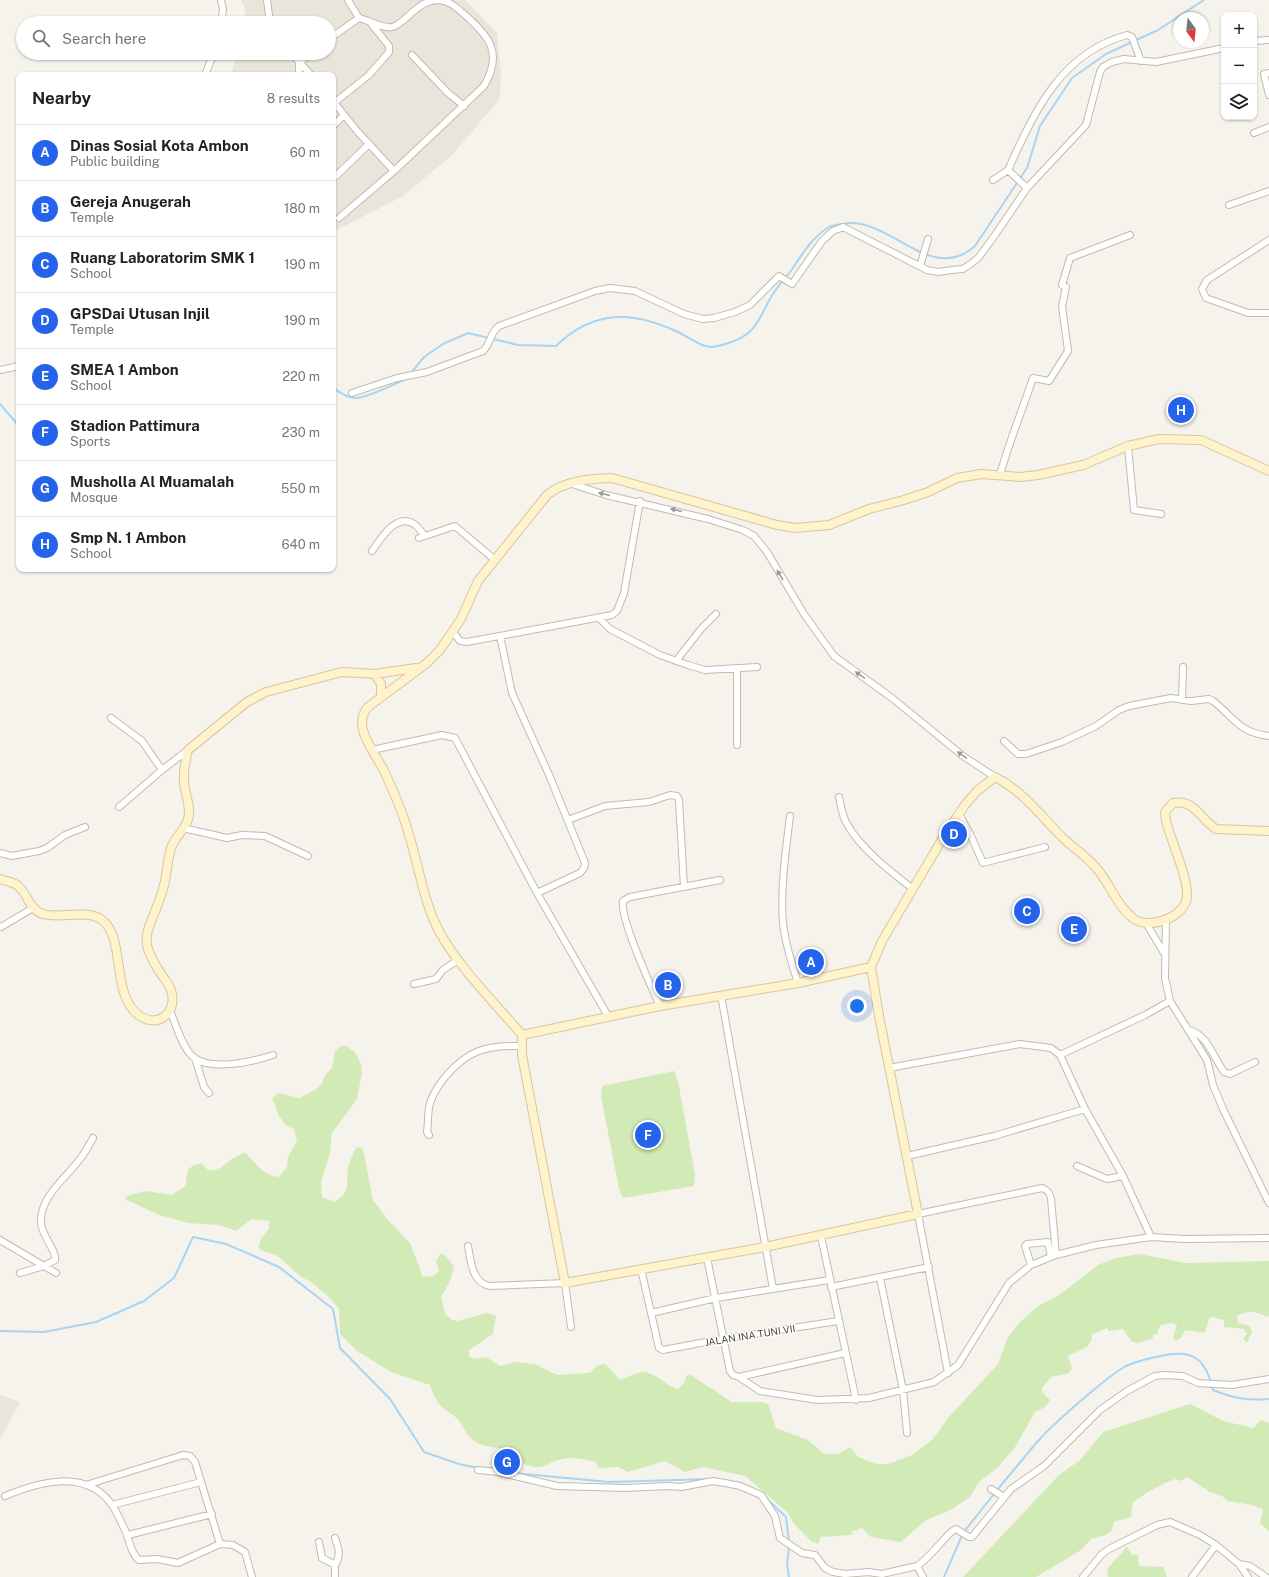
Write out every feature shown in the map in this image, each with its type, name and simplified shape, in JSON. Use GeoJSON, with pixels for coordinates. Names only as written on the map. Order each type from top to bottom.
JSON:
{"type":"FeatureCollection","features":[{"type":"Feature","properties":{"kind":"street"},"geometry":{"type":"LineString","coordinates":[[221,0],[223,10],[222,16]]}},
{"type":"Feature","properties":{"kind":"street"},"geometry":{"type":"LineString","coordinates":[[267,0],[269,16]]}},
{"type":"Feature","properties":{"kind":"street"},"geometry":{"type":"LineString","coordinates":[[339,218],[394,171],[484,86],[489,74],[493,57],[489,39],[473,22],[450,3],[437,0],[423,4],[393,27],[387,27],[359,18],[348,0]]}},
{"type":"Feature","properties":{"kind":"street"},"geometry":{"type":"LineString","coordinates":[[336,34],[359,18]]}},
{"type":"Feature","properties":{"kind":"street"},"geometry":{"type":"LineString","coordinates":[[336,100],[369,75],[389,52],[389,46],[368,20]]}},
{"type":"Feature","properties":{"kind":"street"},"geometry":{"type":"LineString","coordinates":[[993,180],[1009,172],[1042,100],[1062,75],[1090,51],[1124,36],[1132,37],[1141,60]]}},
{"type":"Feature","properties":{"kind":"street"},"geometry":{"type":"LineString","coordinates":[[1257,41],[1269,40]]}},
{"type":"Feature","properties":{"kind":"street"},"geometry":{"type":"LineString","coordinates":[[352,393],[414,375],[483,351],[497,327],[595,291],[610,288],[635,291],[684,314],[703,318],[714,318],[735,312],[750,305],[780,276],[791,284],[822,241],[833,231],[843,228],[920,266],[938,272],[963,269],[979,257],[995,235],[1025,186],[1086,125],[1100,72],[1103,67],[1112,62],[1124,59],[1163,61],[1221,49]]}},
{"type":"Feature","properties":{"kind":"street"},"geometry":{"type":"LineString","coordinates":[[412,55],[444,90],[464,106]]}},
{"type":"Feature","properties":{"kind":"street"},"geometry":{"type":"LineString","coordinates":[[206,72],[211,60]]}},
{"type":"Feature","properties":{"kind":"street"},"geometry":{"type":"LineString","coordinates":[[299,62],[299,72]]}},
{"type":"Feature","properties":{"kind":"street"},"geometry":{"type":"LineString","coordinates":[[299,62],[308,72]]}},
{"type":"Feature","properties":{"kind":"street"},"geometry":{"type":"LineString","coordinates":[[1269,73],[1264,74],[1269,95]]}},
{"type":"Feature","properties":{"kind":"street"},"geometry":{"type":"LineString","coordinates":[[336,105],[394,171]]}},
{"type":"Feature","properties":{"kind":"street"},"geometry":{"type":"LineString","coordinates":[[336,123],[344,115]]}},
{"type":"Feature","properties":{"kind":"street"},"geometry":{"type":"LineString","coordinates":[[1254,133],[1269,127]]}},
{"type":"Feature","properties":{"kind":"street"},"geometry":{"type":"LineString","coordinates":[[336,176],[369,144]]}},
{"type":"Feature","properties":{"kind":"street"},"geometry":{"type":"LineString","coordinates":[[1009,172],[1025,186]]}},
{"type":"Feature","properties":{"kind":"street"},"geometry":{"type":"LineString","coordinates":[[1229,205],[1269,191]]}},
{"type":"Feature","properties":{"kind":"street"},"geometry":{"type":"LineString","coordinates":[[1000,476],[1009,441],[1021,414],[1033,378],[1049,381],[1068,351],[1062,306],[1066,287],[1062,285],[1070,258],[1130,235]]}},
{"type":"Feature","properties":{"kind":"street"},"geometry":{"type":"LineString","coordinates":[[920,266],[928,239]]}},
{"type":"Feature","properties":{"kind":"street"},"geometry":{"type":"LineString","coordinates":[[1269,240],[1207,280],[1202,289],[1206,298],[1235,310],[1248,313],[1269,313]]}},
{"type":"Feature","properties":{"kind":"street"},"geometry":{"type":"LineString","coordinates":[[0,370],[16,367]]}},
{"type":"Feature","properties":{"kind":"street"},"geometry":{"type":"LineString","coordinates":[[571,1327],[565,1283],[536,1131],[522,1046],[522,1035],[458,960],[434,922],[409,833],[385,773],[372,750],[364,731],[363,713],[419,667],[434,657],[453,632],[478,580],[547,495],[556,488],[569,483],[612,478],[777,525],[795,528],[829,525],[869,509],[928,492],[956,478],[981,474],[1020,477],[1059,471],[1096,461],[1128,446],[1159,439],[1201,440],[1269,471]]}},
{"type":"Feature","properties":{"kind":"street"},"geometry":{"type":"LineString","coordinates":[[1128,446],[1134,510],[1161,514]]}},
{"type":"Feature","properties":{"kind":"street"},"geometry":{"type":"LineString","coordinates":[[569,483],[606,495],[640,501],[728,524],[754,536],[767,552],[804,614],[834,656],[892,698],[963,756],[1020,793],[1063,838],[1097,869],[1122,908],[1135,920],[1146,924],[1166,920],[1179,911],[1185,904],[1187,897],[1183,875],[1166,821],[1165,812],[1173,803],[1180,802],[1193,806],[1209,824],[1216,829],[1269,831]]}},
{"type":"Feature","properties":{"kind":"street"},"geometry":{"type":"LineString","coordinates":[[453,632],[458,639],[463,642],[600,618],[614,614],[622,599],[640,501]]}},
{"type":"Feature","properties":{"kind":"street"},"geometry":{"type":"LineString","coordinates":[[372,552],[386,532],[398,523],[406,522],[415,524],[422,537],[455,526],[495,560]]}},
{"type":"Feature","properties":{"kind":"street"},"geometry":{"type":"LineString","coordinates":[[676,661],[701,629],[716,614]]}},
{"type":"Feature","properties":{"kind":"street"},"geometry":{"type":"LineString","coordinates":[[600,618],[607,628],[660,655],[676,661],[705,670],[757,667]]}},
{"type":"Feature","properties":{"kind":"street"},"geometry":{"type":"LineString","coordinates":[[500,636],[512,693],[568,820],[584,863],[584,868],[580,873],[537,893]]}},
{"type":"Feature","properties":{"kind":"street"},"geometry":{"type":"LineString","coordinates":[[119,807],[162,770],[247,702],[266,692],[342,672],[375,674],[419,667]]}},
{"type":"Feature","properties":{"kind":"street"},"geometry":{"type":"LineString","coordinates":[[1182,700],[1183,667]]}},
{"type":"Feature","properties":{"kind":"street"},"geometry":{"type":"LineString","coordinates":[[736,669],[736,745]]}},
{"type":"Feature","properties":{"kind":"street"},"geometry":{"type":"LineString","coordinates":[[375,674],[382,684],[381,697]]}},
{"type":"Feature","properties":{"kind":"street"},"geometry":{"type":"LineString","coordinates":[[1004,741],[1018,754],[1026,754],[1062,742],[1096,726],[1119,710],[1129,706],[1171,698],[1182,700],[1213,701],[1233,721],[1246,730],[1269,736]]}},
{"type":"Feature","properties":{"kind":"street"},"geometry":{"type":"LineString","coordinates":[[111,718],[142,741],[162,770]]}},
{"type":"Feature","properties":{"kind":"street"},"geometry":{"type":"LineString","coordinates":[[372,750],[442,735],[455,738],[537,893],[608,1016]]}},
{"type":"Feature","properties":{"kind":"street"},"geometry":{"type":"LineString","coordinates":[[188,750],[184,781],[188,816],[171,849],[166,879],[146,937],[152,960],[170,985],[172,992],[170,1011],[186,1048],[195,1058],[204,1087],[209,1093]]}},
{"type":"Feature","properties":{"kind":"street"},"geometry":{"type":"LineString","coordinates":[[948,1373],[871,967],[882,941],[959,814],[977,791],[995,777]]}},
{"type":"Feature","properties":{"kind":"street"},"geometry":{"type":"LineString","coordinates":[[568,820],[605,806],[649,802],[670,795],[677,796],[679,800],[684,886]]}},
{"type":"Feature","properties":{"kind":"street"},"geometry":{"type":"LineString","coordinates":[[839,797],[846,823],[853,833],[887,867],[913,889]]}},
{"type":"Feature","properties":{"kind":"street"},"geometry":{"type":"LineString","coordinates":[[959,814],[972,836],[983,863],[1045,846]]}},
{"type":"Feature","properties":{"kind":"street"},"geometry":{"type":"LineString","coordinates":[[790,816],[782,908],[783,925],[787,946],[798,983]]}},
{"type":"Feature","properties":{"kind":"street"},"geometry":{"type":"LineString","coordinates":[[0,853],[12,856],[39,851],[47,848],[65,835],[85,827]]}},
{"type":"Feature","properties":{"kind":"street"},"geometry":{"type":"LineString","coordinates":[[183,828],[227,838],[242,835],[265,836],[308,856]]}},
{"type":"Feature","properties":{"kind":"street"},"geometry":{"type":"LineString","coordinates":[[0,879],[18,886],[37,912],[50,916],[92,916],[103,920],[112,937],[123,989],[131,1008],[141,1017],[153,1020],[167,1015],[170,1011]]}},
{"type":"Feature","properties":{"kind":"street"},"geometry":{"type":"LineString","coordinates":[[660,1006],[646,974],[622,904],[630,897],[720,880]]}},
{"type":"Feature","properties":{"kind":"street"},"geometry":{"type":"LineString","coordinates":[[1,927],[33,908]]}},
{"type":"Feature","properties":{"kind":"street"},"geometry":{"type":"LineString","coordinates":[[1166,920],[1164,978],[1170,1000],[1207,1060],[1213,1085],[1223,1109],[1269,1203]]}},
{"type":"Feature","properties":{"kind":"street"},"geometry":{"type":"LineString","coordinates":[[1146,924],[1164,954]]}},
{"type":"Feature","properties":{"kind":"street"},"geometry":{"type":"LineString","coordinates":[[414,984],[436,979],[443,970],[458,960]]}},
{"type":"Feature","properties":{"kind":"street"},"geometry":{"type":"LineString","coordinates":[[522,1035],[608,1016],[721,995],[798,983],[871,967]]}},
{"type":"Feature","properties":{"kind":"street"},"geometry":{"type":"LineString","coordinates":[[721,995],[773,1289]]}},
{"type":"Feature","properties":{"kind":"street"},"geometry":{"type":"LineString","coordinates":[[1060,1054],[1145,1015],[1170,1000]]}},
{"type":"Feature","properties":{"kind":"street"},"geometry":{"type":"LineString","coordinates":[[1189,1030],[1197,1032],[1203,1038],[1224,1072],[1230,1074],[1254,1062]]}},
{"type":"Feature","properties":{"kind":"street"},"geometry":{"type":"LineString","coordinates":[[889,1068],[1020,1044],[1045,1046],[1051,1048],[1060,1054],[1085,1109],[1123,1176],[1151,1237]]}},
{"type":"Feature","properties":{"kind":"street"},"geometry":{"type":"LineString","coordinates":[[429,1135],[427,1132],[429,1107],[433,1096],[439,1084],[457,1064],[465,1057],[480,1051],[502,1045],[522,1046]]}},
{"type":"Feature","properties":{"kind":"street"},"geometry":{"type":"LineString","coordinates":[[195,1058],[210,1063],[234,1064],[260,1060],[273,1055]]}},
{"type":"Feature","properties":{"kind":"street"},"geometry":{"type":"LineString","coordinates":[[907,1156],[994,1136],[1085,1109]]}},
{"type":"Feature","properties":{"kind":"street"},"geometry":{"type":"LineString","coordinates":[[20,1273],[53,1262],[56,1257],[44,1236],[41,1213],[56,1187],[81,1159],[93,1138]]}},
{"type":"Feature","properties":{"kind":"street"},"geometry":{"type":"LineString","coordinates":[[1077,1166],[1107,1179],[1123,1176]]}},
{"type":"Feature","properties":{"kind":"street"},"geometry":{"type":"LineString","coordinates":[[468,1246],[474,1274],[483,1284],[490,1286],[565,1283],[766,1247],[1042,1188],[1045,1189],[1050,1195],[1051,1199],[1053,1256]]}},
{"type":"Feature","properties":{"kind":"street"},"geometry":{"type":"LineString","coordinates":[[821,1236],[829,1280],[856,1400]]}},
{"type":"Feature","properties":{"kind":"street"},"geometry":{"type":"LineString","coordinates":[[707,1258],[716,1298],[722,1339],[730,1371],[733,1375],[739,1377],[760,1391],[817,1400],[856,1400],[934,1382],[948,1373],[958,1365],[1009,1283],[1031,1265],[1053,1256],[1096,1246],[1151,1237],[1185,1239],[1269,1238]]}},
{"type":"Feature","properties":{"kind":"street"},"geometry":{"type":"LineString","coordinates":[[0,1240],[56,1274]]}},
{"type":"Feature","properties":{"kind":"street"},"geometry":{"type":"LineString","coordinates":[[1031,1265],[1025,1246],[1027,1244],[1048,1242],[1053,1256]]}},
{"type":"Feature","properties":{"kind":"street"},"geometry":{"type":"LineString","coordinates":[[831,1287],[928,1267]]}},
{"type":"Feature","properties":{"kind":"street"},"geometry":{"type":"LineString","coordinates":[[641,1269],[651,1313],[716,1298],[829,1280]]}},
{"type":"Feature","properties":{"kind":"street"},"geometry":{"type":"LineString","coordinates":[[880,1278],[903,1390],[907,1433]]}},
{"type":"Feature","properties":{"kind":"street","name":"JALAN INA TUNI VII"},"geometry":{"type":"LineString","coordinates":[[651,1313],[659,1348],[663,1350],[722,1339],[838,1321]]}},
{"type":"Feature","properties":{"kind":"street"},"geometry":{"type":"LineString","coordinates":[[739,1377],[846,1353]]}},
{"type":"Feature","properties":{"kind":"street"},"geometry":{"type":"LineString","coordinates":[[478,1470],[498,1472],[557,1486],[625,1488],[668,1486],[680,1487],[693,1483],[714,1481],[735,1485],[760,1495],[766,1501],[775,1516],[778,1534],[787,1544],[802,1553],[815,1555],[830,1571],[845,1574],[868,1572],[882,1574],[917,1566],[936,1551],[951,1530],[956,1529],[969,1537],[972,1537],[1002,1496],[1044,1466],[1100,1410],[1127,1391],[1155,1376],[1183,1376],[1198,1383],[1232,1385],[1269,1379]]}},
{"type":"Feature","properties":{"kind":"street"},"geometry":{"type":"LineString","coordinates":[[86,1484],[188,1455],[194,1459],[220,1544]]}},
{"type":"Feature","properties":{"kind":"street"},"geometry":{"type":"LineString","coordinates":[[4,1496],[41,1483],[63,1481],[86,1484],[95,1489],[112,1506],[128,1536],[135,1556],[141,1561],[157,1559],[178,1563],[220,1544],[233,1545],[245,1552],[252,1577]]}},
{"type":"Feature","properties":{"kind":"street"},"geometry":{"type":"LineString","coordinates":[[112,1506],[201,1482]]}},
{"type":"Feature","properties":{"kind":"street"},"geometry":{"type":"LineString","coordinates":[[992,1489],[1002,1496]]}},
{"type":"Feature","properties":{"kind":"street"},"geometry":{"type":"LineString","coordinates":[[128,1536],[212,1514]]}},
{"type":"Feature","properties":{"kind":"street"},"geometry":{"type":"LineString","coordinates":[[1083,1577],[1102,1554],[1109,1549],[1164,1522],[1170,1522],[1200,1535],[1216,1545],[1239,1564],[1248,1577]]}},
{"type":"Feature","properties":{"kind":"street"},"geometry":{"type":"LineString","coordinates":[[335,1538],[339,1552],[339,1558],[334,1565],[335,1577]]}},
{"type":"Feature","properties":{"kind":"street"},"geometry":{"type":"LineString","coordinates":[[319,1542],[322,1558],[334,1565]]}},
{"type":"Feature","properties":{"kind":"street"},"geometry":{"type":"LineString","coordinates":[[1192,1577],[1216,1545]]}},
{"type":"Feature","properties":{"kind":"street"},"geometry":{"type":"LineString","coordinates":[[1239,1564],[1250,1566],[1266,1577]]}},
{"type":"Feature","properties":{"kind":"street"},"geometry":{"type":"LineString","coordinates":[[917,1566],[923,1577]]}},
{"type":"Feature","properties":{"kind":"shaded area"},"geometry":{"type":"Polygon","coordinates":[[[241,0],[465,0],[497,33],[501,74],[500,99],[452,155],[403,196],[336,230],[336,72],[232,72],[235,60],[336,60],[336,16],[244,16],[245,9],[241,0]]]}},
{"type":"Feature","properties":{"kind":"shaded area"},"geometry":{"type":"Polygon","coordinates":[[[0,1395],[20,1402],[0,1439],[0,1395]]]}},
{"type":"Feature","properties":{"kind":"green space"},"geometry":{"type":"Polygon","coordinates":[[[341,1046],[346,1046],[355,1052],[361,1064],[362,1073],[357,1099],[332,1133],[330,1153],[321,1182],[322,1197],[334,1202],[344,1194],[347,1187],[348,1167],[352,1157],[357,1147],[363,1149],[373,1200],[388,1220],[410,1243],[423,1277],[433,1276],[439,1271],[436,1261],[440,1254],[444,1254],[454,1266],[450,1281],[441,1297],[445,1314],[452,1320],[458,1321],[487,1313],[496,1316],[493,1334],[469,1350],[469,1356],[474,1359],[486,1357],[500,1366],[514,1362],[535,1364],[557,1375],[588,1373],[592,1372],[596,1366],[605,1364],[620,1380],[642,1372],[652,1374],[678,1389],[685,1382],[686,1376],[689,1374],[732,1402],[761,1402],[768,1404],[776,1428],[808,1440],[824,1454],[839,1454],[850,1447],[858,1457],[876,1464],[888,1464],[912,1455],[932,1440],[949,1417],[998,1364],[1007,1339],[1020,1322],[1038,1306],[1058,1296],[1098,1265],[1116,1258],[1139,1254],[1186,1263],[1269,1261],[1269,1316],[1267,1317],[1259,1313],[1252,1312],[1237,1316],[1238,1323],[1250,1326],[1252,1332],[1247,1343],[1243,1339],[1247,1334],[1244,1329],[1224,1327],[1224,1320],[1212,1317],[1209,1318],[1205,1333],[1185,1330],[1181,1338],[1176,1341],[1173,1337],[1177,1325],[1172,1323],[1160,1325],[1157,1334],[1153,1335],[1153,1338],[1138,1343],[1132,1342],[1123,1329],[1109,1331],[1107,1328],[1091,1335],[1092,1340],[1087,1347],[1068,1356],[1072,1368],[1069,1373],[1051,1377],[1042,1388],[1042,1392],[1050,1400],[1045,1407],[1035,1412],[1014,1449],[997,1468],[979,1482],[970,1497],[952,1509],[925,1521],[901,1542],[871,1537],[862,1528],[853,1531],[851,1535],[821,1537],[818,1544],[811,1541],[794,1524],[788,1513],[745,1476],[703,1467],[685,1472],[665,1461],[628,1472],[618,1467],[599,1468],[596,1462],[571,1458],[562,1459],[541,1467],[524,1464],[519,1454],[516,1452],[474,1441],[458,1420],[438,1403],[430,1385],[391,1372],[357,1351],[340,1334],[339,1309],[330,1298],[311,1282],[301,1277],[277,1255],[265,1252],[258,1248],[261,1239],[269,1228],[269,1221],[252,1219],[236,1231],[219,1225],[188,1223],[159,1215],[125,1199],[127,1196],[146,1191],[171,1195],[186,1186],[187,1173],[192,1166],[201,1163],[208,1170],[215,1170],[245,1152],[264,1172],[279,1177],[287,1167],[288,1157],[297,1140],[294,1129],[282,1121],[272,1098],[279,1093],[299,1098],[315,1090],[321,1085],[326,1074],[332,1068],[335,1051],[341,1046]]]}},
{"type":"Feature","properties":{"kind":"green space"},"geometry":{"type":"Polygon","coordinates":[[[674,1071],[678,1081],[695,1175],[694,1186],[623,1198],[619,1189],[601,1096],[602,1086],[674,1071]]]}},
{"type":"Feature","properties":{"kind":"green space"},"geometry":{"type":"Polygon","coordinates":[[[1190,1404],[1223,1421],[1253,1428],[1261,1420],[1269,1423],[1269,1531],[1260,1524],[1263,1509],[1252,1505],[1228,1501],[1222,1496],[1210,1492],[1187,1477],[1180,1481],[1175,1479],[1169,1481],[1133,1502],[1131,1517],[1114,1522],[1112,1530],[1106,1535],[1091,1539],[1081,1550],[1036,1577],[963,1577],[1059,1475],[1080,1460],[1103,1432],[1190,1404]]]}},
{"type":"Feature","properties":{"kind":"green space"},"geometry":{"type":"Polygon","coordinates":[[[1127,1547],[1132,1555],[1138,1555],[1139,1566],[1163,1567],[1167,1577],[1108,1577],[1107,1569],[1127,1547]]]}},
{"type":"Feature","properties":{"kind":"waterway"},"geometry":{"type":"LineString","coordinates":[[411,373],[424,357],[443,344],[468,333],[518,345],[556,346],[570,334],[585,325],[614,317],[630,317],[661,325],[704,346],[710,347],[724,345],[742,337],[753,329],[774,292],[807,247],[823,231],[834,225],[850,223],[866,225],[928,255],[944,258],[959,256],[975,246],[1027,168],[1040,126],[1072,78],[1106,54],[1158,30],[1204,0]]}},
{"type":"Feature","properties":{"kind":"waterway"},"geometry":{"type":"LineString","coordinates":[[336,389],[343,394],[356,398],[374,393],[406,379]]}},
{"type":"Feature","properties":{"kind":"waterway"},"geometry":{"type":"LineString","coordinates":[[0,404],[16,423]]}},
{"type":"Feature","properties":{"kind":"waterway"},"geometry":{"type":"LineString","coordinates":[[0,1331],[44,1332],[96,1322],[144,1301],[174,1278],[193,1237],[226,1244],[279,1267],[333,1309],[340,1348],[390,1399],[424,1452],[459,1464],[478,1468]]}},
{"type":"Feature","properties":{"kind":"waterway"},"geometry":{"type":"LineString","coordinates":[[997,1490],[1038,1441],[1057,1422],[1112,1375],[1126,1366],[1172,1354],[1190,1355],[1197,1359],[1207,1371],[1213,1390],[1240,1398],[1254,1400],[1269,1399]]}},
{"type":"Feature","properties":{"kind":"waterway"},"geometry":{"type":"LineString","coordinates":[[514,1473],[609,1482],[711,1479]]}},
{"type":"Feature","properties":{"kind":"waterway"},"geometry":{"type":"LineString","coordinates":[[944,1577],[963,1533],[994,1494]]}},
{"type":"Feature","properties":{"kind":"waterway"},"geometry":{"type":"LineString","coordinates":[[767,1499],[786,1517],[789,1542]]}},
{"type":"Feature","properties":{"kind":"waterway"},"geometry":{"type":"LineString","coordinates":[[789,1547],[787,1564],[789,1577]]}},
{"type":"Feature","properties":{"kind":"place","name":"Smp N. 1 Ambon"},"geometry":{"type":"Point","coordinates":[1181,410]}},
{"type":"Feature","properties":{"kind":"place","name":"GPSDai Utusan Injil"},"geometry":{"type":"Point","coordinates":[954,834]}},
{"type":"Feature","properties":{"kind":"place","name":"Ruang Laboratorim SMK 1"},"geometry":{"type":"Point","coordinates":[1027,911]}},
{"type":"Feature","properties":{"kind":"place","name":"SMEA 1 Ambon"},"geometry":{"type":"Point","coordinates":[1074,929]}},
{"type":"Feature","properties":{"kind":"place","name":"Dinas Sosial Kota Ambon"},"geometry":{"type":"Point","coordinates":[811,962]}},
{"type":"Feature","properties":{"kind":"place","name":"Gereja Anugerah"},"geometry":{"type":"Point","coordinates":[668,985]}},
{"type":"Feature","properties":{"kind":"place","name":"Stadion Pattimura"},"geometry":{"type":"Point","coordinates":[648,1135]}},
{"type":"Feature","properties":{"kind":"place","name":"Musholla Al Muamalah"},"geometry":{"type":"Point","coordinates":[507,1462]}}]}
